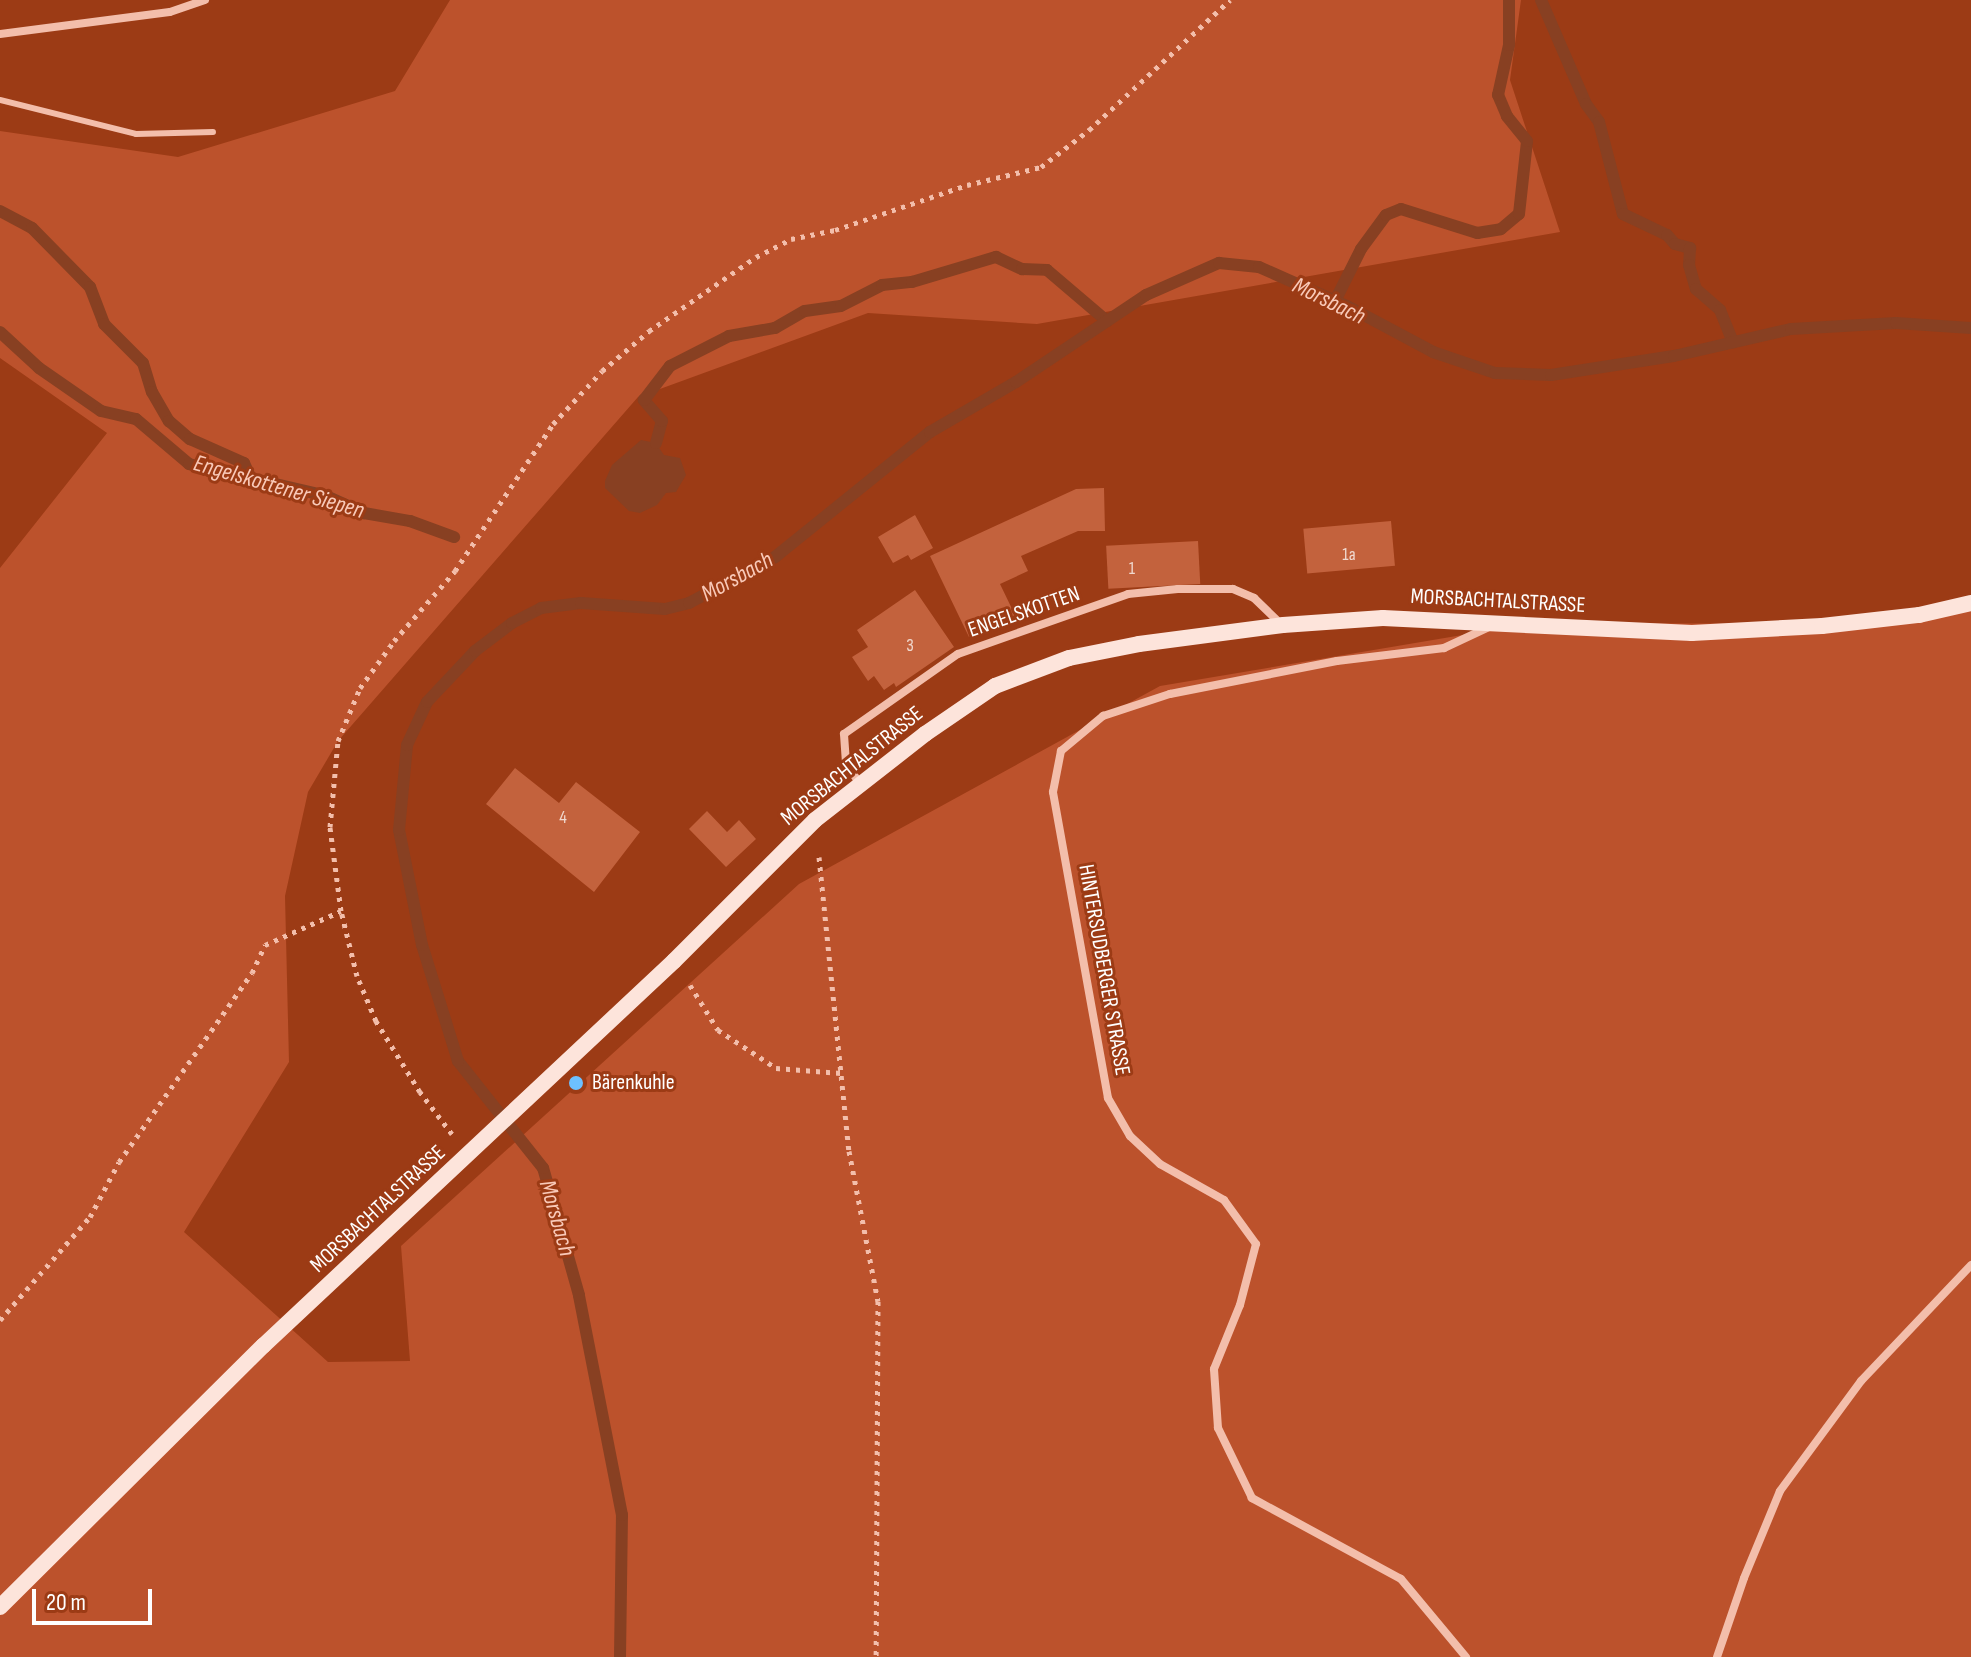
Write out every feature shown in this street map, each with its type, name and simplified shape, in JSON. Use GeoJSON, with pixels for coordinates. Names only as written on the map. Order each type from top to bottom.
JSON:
{"type":"FeatureCollection","features":[{"type":"Feature","properties":{"kind":"main road","name":"MORSBACHTALSTRASSE"},"geometry":{"type":"LineString","coordinates":[[0,1607],[252,1357],[674,961],[815,820],[995,686],[1035,669],[1139,644],[1283,625],[1383,618],[1692,633],[1822,626],[1919,615],[1971,603]]}},
{"type":"Feature","properties":{"kind":"street"},"geometry":{"type":"LineString","coordinates":[[0,34],[170,12],[205,0]]}},
{"type":"Feature","properties":{"kind":"street","name":"ENGELSKOTTEN"},"geometry":{"type":"LineString","coordinates":[[860,784],[846,763],[844,734],[958,654],[1128,594],[1178,589],[1233,589],[1254,598],[1283,625]]}},
{"type":"Feature","properties":{"kind":"street","name":"HINTERSUDBERGER STRASSE"},"geometry":{"type":"LineString","coordinates":[[1466,1657],[1401,1579],[1252,1498],[1218,1428],[1214,1369],[1240,1305],[1256,1244],[1224,1200],[1160,1164],[1130,1136],[1108,1098],[1053,792],[1061,751],[1103,716],[1170,694],[1337,661],[1444,648],[1497,623]]}},
{"type":"Feature","properties":{"kind":"street"},"geometry":{"type":"LineString","coordinates":[[1717,1657],[1744,1578],[1780,1491],[1861,1381],[1971,1265]]}},
{"type":"Feature","properties":{"kind":"lane"},"geometry":{"type":"LineString","coordinates":[[0,100],[136,134],[213,132]]}},
{"type":"Feature","properties":{"kind":"path"},"geometry":{"type":"LineString","coordinates":[[468,1154],[420,1092],[376,1021],[357,976],[341,911],[330,827],[338,741],[360,688],[394,641],[455,571],[553,424],[602,371],[649,331],[756,257],[791,239],[835,230],[967,185],[1041,167],[1089,130],[1230,0]]}},
{"type":"Feature","properties":{"kind":"path"},"geometry":{"type":"LineString","coordinates":[[815,820],[849,1151],[878,1301],[876,1657]]}},
{"type":"Feature","properties":{"kind":"path"},"geometry":{"type":"LineString","coordinates":[[0,1320],[90,1217],[119,1162],[252,973],[265,945],[341,911]]}},
{"type":"Feature","properties":{"kind":"path"},"geometry":{"type":"LineString","coordinates":[[674,961],[718,1030],[776,1068],[841,1073]]}},
{"type":"Feature","properties":{"kind":"shaded area"},"geometry":{"type":"Polygon","coordinates":[[[450,0],[1521,0],[1510,80],[1560,232],[1037,324],[868,313],[638,397],[338,741],[308,792],[285,896],[289,1062],[184,1232],[328,1362],[410,1361],[401,1246],[799,884],[1160,686],[1534,623],[1830,624],[1971,606],[1971,1657],[0,1657],[0,568],[107,433],[0,358],[0,131],[178,157],[395,91],[450,0]]]}},
{"type":"Feature","properties":{"kind":"shaded area"},"geometry":{"type":"Polygon","coordinates":[[[641,440],[656,443],[664,455],[680,458],[686,475],[676,492],[666,493],[657,505],[640,513],[629,511],[605,488],[605,481],[612,465],[641,440]]]}},
{"type":"Feature","properties":{"kind":"building"},"geometry":{"type":"Polygon","coordinates":[[[1104,488],[1105,531],[1078,531],[1021,556],[1028,571],[1000,584],[1015,615],[969,637],[930,556],[1076,489],[1104,488]]]}},
{"type":"Feature","properties":{"kind":"building"},"geometry":{"type":"Polygon","coordinates":[[[915,515],[933,548],[911,560],[908,555],[893,563],[878,537],[915,515]]]}},
{"type":"Feature","properties":{"kind":"building"},"geometry":{"type":"Polygon","coordinates":[[[1391,521],[1395,566],[1307,573],[1303,529],[1391,521]]]}},
{"type":"Feature","properties":{"kind":"building"},"geometry":{"type":"Polygon","coordinates":[[[1198,541],[1200,584],[1108,589],[1106,546],[1198,541]]]}},
{"type":"Feature","properties":{"kind":"building"},"geometry":{"type":"Polygon","coordinates":[[[915,590],[954,647],[896,687],[894,683],[884,690],[874,676],[868,681],[852,657],[868,647],[857,630],[915,590]]]}},
{"type":"Feature","properties":{"kind":"building"},"geometry":{"type":"Polygon","coordinates":[[[515,768],[559,803],[576,782],[640,832],[594,892],[486,804],[515,768]]]}},
{"type":"Feature","properties":{"kind":"building"},"geometry":{"type":"Polygon","coordinates":[[[707,811],[727,832],[739,820],[756,839],[726,867],[689,829],[707,811]]]}},
{"type":"Feature","properties":{"kind":"waterway"},"geometry":{"type":"LineString","coordinates":[[1335,301],[1361,249],[1386,215],[1401,209],[1477,233],[1501,229],[1519,214],[1527,141],[1507,116],[1498,95],[1509,45],[1509,0]]}},
{"type":"Feature","properties":{"kind":"waterway"},"geometry":{"type":"LineString","coordinates":[[1541,0],[1586,104],[1599,122],[1623,214],[1667,235],[1675,244],[1690,248],[1689,265],[1696,289],[1720,310],[1733,342]]}},
{"type":"Feature","properties":{"kind":"waterway"},"geometry":{"type":"LineString","coordinates":[[0,211],[32,228],[90,287],[104,324],[143,363],[152,392],[169,421],[190,439],[244,463],[251,479]]}},
{"type":"Feature","properties":{"kind":"waterway"},"geometry":{"type":"LineString","coordinates":[[656,443],[662,421],[644,400],[670,366],[729,336],[775,328],[805,311],[841,306],[882,285],[912,282],[996,257],[1022,269],[1047,270],[1107,321]]}},
{"type":"Feature","properties":{"kind":"waterway","name":"Morsbach"},"geometry":{"type":"LineString","coordinates":[[620,1657],[622,1515],[579,1295],[543,1168],[458,1061],[422,945],[399,830],[407,745],[427,702],[475,651],[512,623],[541,608],[581,603],[665,609],[689,603],[775,557],[930,432],[1016,382],[1146,295],[1219,263],[1259,267],[1347,306],[1433,352],[1495,373],[1551,375],[1674,356],[1791,329],[1896,323],[1971,328]]}},
{"type":"Feature","properties":{"kind":"waterway","name":"Engelskottener Siepen"},"geometry":{"type":"LineString","coordinates":[[0,332],[39,368],[101,411],[136,419],[189,464],[326,496],[364,513],[410,521],[454,537]]}},
{"type":"Feature","properties":{"kind":"place","name":"Bärenkuhle"},"geometry":{"type":"Point","coordinates":[576,1083]}}]}
